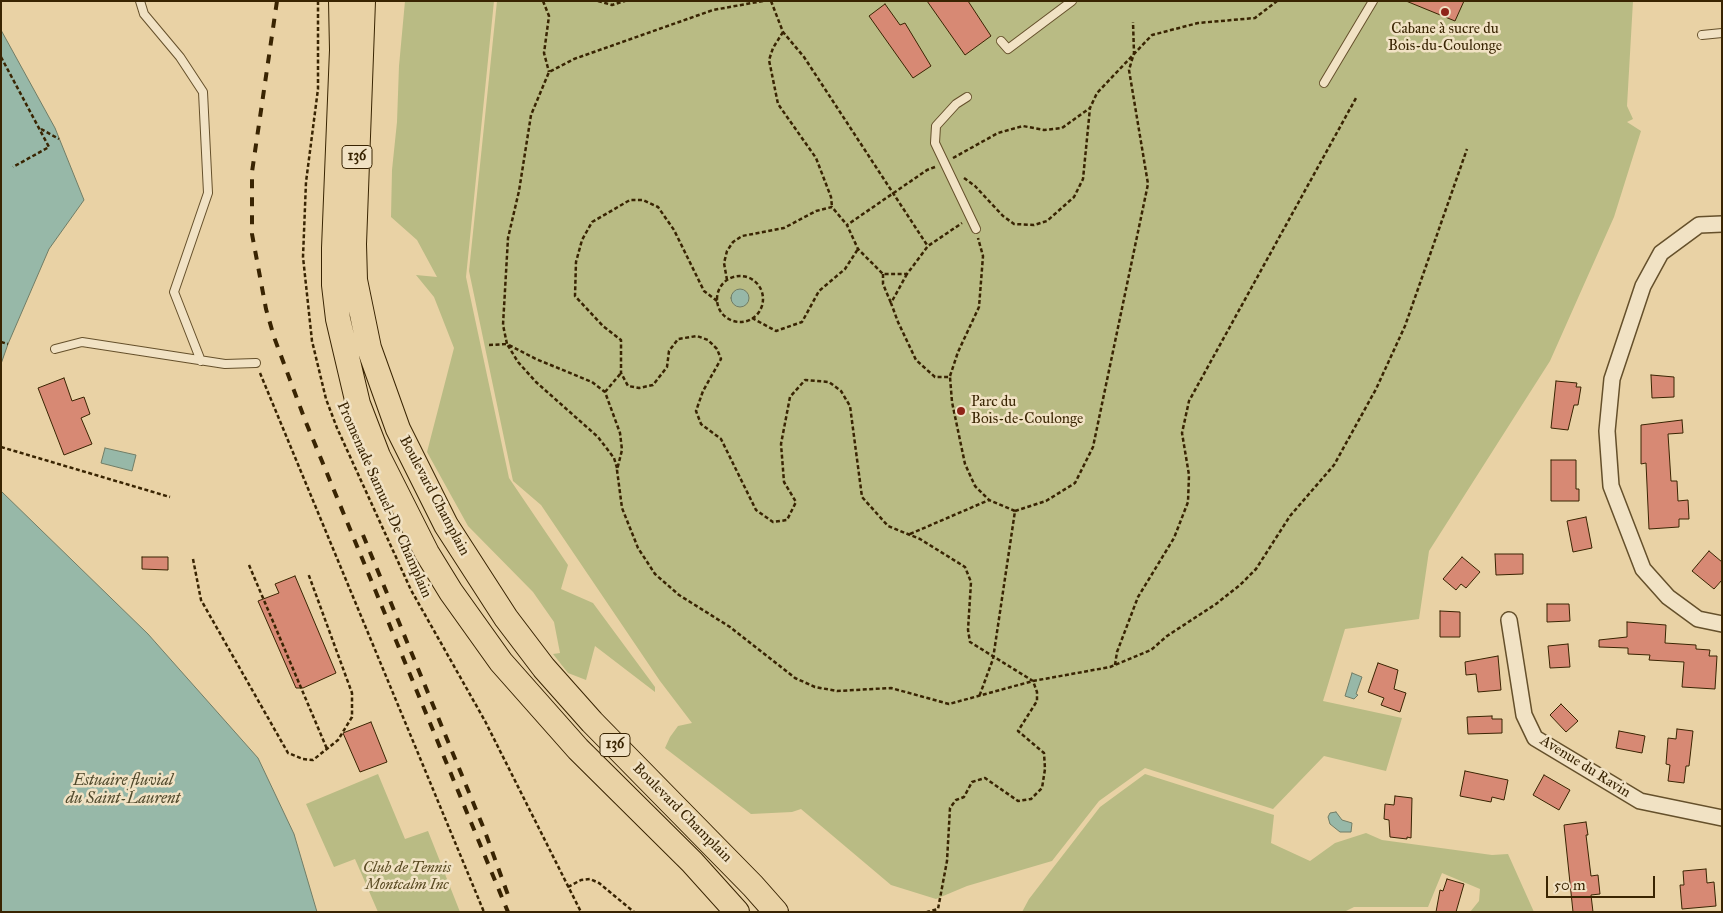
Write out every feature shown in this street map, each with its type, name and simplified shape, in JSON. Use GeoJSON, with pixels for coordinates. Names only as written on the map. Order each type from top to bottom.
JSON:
{"type":"FeatureCollection","features":[{"type":"Feature","properties":{"kind":"main road","name":"Boulevard Champlain"},"geometry":{"type":"LineString","coordinates":[[341,1],[342,50],[334,284],[340,328],[358,404],[378,456],[428,553],[451,592],[502,662],[533,701],[578,749],[667,836],[737,912]]}},
{"type":"Feature","properties":{"kind":"main road","name":"Boulevard Champlain"},"geometry":{"type":"LineString","coordinates":[[363,1],[362,70],[354,234],[355,280],[368,348],[398,429],[446,525],[506,618],[538,661],[592,722],[753,886],[776,912]]}},
{"type":"Feature","properties":{"kind":"street"},"geometry":{"type":"LineString","coordinates":[[1722,224],[1699,225],[1661,252],[1643,286],[1612,379],[1607,431],[1611,486],[1643,569],[1668,598],[1698,619],[1722,624]]}},
{"type":"Feature","properties":{"kind":"street","name":"Avenue du Ravin"},"geometry":{"type":"LineString","coordinates":[[1509,620],[1524,715],[1535,738],[1640,801],[1722,818]]}},
{"type":"Feature","properties":{"kind":"lane"},"geometry":{"type":"LineString","coordinates":[[140,1],[144,14],[180,57],[203,92],[208,193],[174,292],[201,361]]}},
{"type":"Feature","properties":{"kind":"lane"},"geometry":{"type":"LineString","coordinates":[[1001,41],[1008,49],[1072,1]]}},
{"type":"Feature","properties":{"kind":"lane"},"geometry":{"type":"LineString","coordinates":[[1324,83],[1373,1]]}},
{"type":"Feature","properties":{"kind":"lane"},"geometry":{"type":"LineString","coordinates":[[1702,34],[1722,33]]}},
{"type":"Feature","properties":{"kind":"lane"},"geometry":{"type":"LineString","coordinates":[[967,97],[956,104],[936,126],[935,143],[976,229]]}},
{"type":"Feature","properties":{"kind":"lane"},"geometry":{"type":"LineString","coordinates":[[54,349],[82,342],[225,364],[256,363]]}},
{"type":"Feature","properties":{"kind":"path","name":"Promenade Samuel-De Champlain"},"geometry":{"type":"LineString","coordinates":[[318,1],[318,88],[306,182],[303,257],[312,341],[326,399],[340,436],[410,590],[484,721],[581,912]]}},
{"type":"Feature","properties":{"kind":"path"},"geometry":{"type":"LineString","coordinates":[[543,1],[549,16],[544,54],[549,72],[531,115],[519,191],[505,252],[503,325],[507,344],[518,362],[536,382],[598,437],[614,458],[622,508],[629,528],[655,574],[679,595],[730,627],[795,678],[815,687],[838,691],[891,688],[948,704],[1033,681],[1115,665],[1151,650],[1167,636],[1216,604],[1240,585],[1256,569],[1290,516],[1334,465],[1376,389],[1406,326],[1467,149]]}},
{"type":"Feature","properties":{"kind":"path"},"geometry":{"type":"LineString","coordinates":[[598,1],[612,4],[624,1]]}},
{"type":"Feature","properties":{"kind":"path"},"geometry":{"type":"LineString","coordinates":[[549,72],[574,59],[713,10],[763,1]]}},
{"type":"Feature","properties":{"kind":"path"},"geometry":{"type":"LineString","coordinates":[[771,1],[783,32],[804,57],[928,246]]}},
{"type":"Feature","properties":{"kind":"path"},"geometry":{"type":"LineString","coordinates":[[953,180],[964,178],[975,186],[1003,216],[1014,224],[1034,225],[1047,221],[1074,197],[1083,179],[1090,108],[1097,93],[1152,35],[1198,23],[1255,18],[1276,1]]}},
{"type":"Feature","properties":{"kind":"path"},"geometry":{"type":"LineString","coordinates":[[976,229],[983,256],[979,307],[958,352],[950,377],[952,402],[966,464],[975,486],[989,500],[1015,511],[1046,501],[1075,483],[1093,447],[1148,184],[1129,70],[1134,53],[1133,22]]}},
{"type":"Feature","properties":{"kind":"path"},"geometry":{"type":"LineString","coordinates":[[783,32],[773,48],[769,60],[778,104],[816,158],[831,197],[832,206],[847,225],[858,249],[884,274],[906,274]]}},
{"type":"Feature","properties":{"kind":"path"},"geometry":{"type":"LineString","coordinates":[[1,57],[49,147],[13,167]]}},
{"type":"Feature","properties":{"kind":"path"},"geometry":{"type":"LineString","coordinates":[[1115,665],[1117,652],[1138,597],[1174,538],[1188,502],[1189,474],[1182,432],[1189,401],[1356,98]]}},
{"type":"Feature","properties":{"kind":"path"},"geometry":{"type":"LineString","coordinates":[[847,225],[927,170],[944,164],[998,133],[1023,126],[1044,130],[1062,128],[1090,108]]}},
{"type":"Feature","properties":{"kind":"path"},"geometry":{"type":"LineString","coordinates":[[39,129],[60,138]]}},
{"type":"Feature","properties":{"kind":"path"},"geometry":{"type":"LineString","coordinates":[[717,301],[719,289],[727,280],[733,277],[746,276],[757,283],[761,289],[763,302],[761,308],[752,318],[741,321],[730,319],[722,312],[717,301],[704,291],[674,230],[658,207],[643,200],[630,200],[592,222],[582,240],[576,262],[575,296],[603,326],[621,340],[621,373],[628,386],[639,388],[653,385],[667,367],[669,351],[678,339],[697,336],[708,340],[717,349],[720,359],[703,391],[696,411],[700,424],[720,439],[756,510],[773,522],[787,520],[796,502],[784,482],[781,444],[790,397],[805,380],[829,382],[840,391],[850,406],[862,497],[888,526],[909,535],[965,567],[971,582],[968,630],[970,642],[993,659],[1033,681],[1037,692],[1037,701],[1018,731],[1044,753],[1045,769],[1042,788],[1031,799],[1018,801],[985,778],[972,782],[964,797],[956,800],[950,808],[947,862],[938,910],[927,912]]}},
{"type":"Feature","properties":{"kind":"path"},"geometry":{"type":"LineString","coordinates":[[727,280],[724,263],[727,251],[742,236],[784,228],[816,211],[832,206]]}},
{"type":"Feature","properties":{"kind":"path"},"geometry":{"type":"LineString","coordinates":[[891,303],[906,274],[928,246],[970,218]]}},
{"type":"Feature","properties":{"kind":"path"},"geometry":{"type":"LineString","coordinates":[[752,318],[776,331],[802,322],[819,291],[846,269],[858,249]]}},
{"type":"Feature","properties":{"kind":"path"},"geometry":{"type":"LineString","coordinates":[[884,274],[883,284],[916,360],[935,377],[950,377]]}},
{"type":"Feature","properties":{"kind":"path"},"geometry":{"type":"LineString","coordinates":[[1,342],[8,344]]}},
{"type":"Feature","properties":{"kind":"path"},"geometry":{"type":"LineString","coordinates":[[490,345],[507,344],[536,359],[592,382],[605,392],[620,432],[622,450],[617,470]]}},
{"type":"Feature","properties":{"kind":"path"},"geometry":{"type":"LineString","coordinates":[[256,363],[484,912]]}},
{"type":"Feature","properties":{"kind":"path"},"geometry":{"type":"LineString","coordinates":[[605,392],[621,373]]}},
{"type":"Feature","properties":{"kind":"path"},"geometry":{"type":"LineString","coordinates":[[1,447],[170,497]]}},
{"type":"Feature","properties":{"kind":"path"},"geometry":{"type":"LineString","coordinates":[[909,535],[989,500]]}},
{"type":"Feature","properties":{"kind":"path"},"geometry":{"type":"LineString","coordinates":[[979,696],[993,659],[1015,511]]}},
{"type":"Feature","properties":{"kind":"path"},"geometry":{"type":"LineString","coordinates":[[193,558],[201,600],[288,753],[303,759],[313,760],[338,740],[352,717],[352,693],[308,572]]}},
{"type":"Feature","properties":{"kind":"path"},"geometry":{"type":"LineString","coordinates":[[249,565],[327,749]]}},
{"type":"Feature","properties":{"kind":"path"},"geometry":{"type":"LineString","coordinates":[[568,887],[581,880],[590,879],[599,883],[634,912]]}},
{"type":"Feature","properties":{"kind":"green space"},"geometry":{"type":"Polygon","coordinates":[[[405,1],[494,1],[466,277],[509,478],[568,565],[561,589],[593,603],[655,687],[655,692],[595,646],[586,680],[568,673],[553,654],[560,653],[554,622],[533,592],[468,526],[427,452],[454,348],[434,297],[416,275],[437,277],[417,240],[391,217],[392,170],[405,1]]]}},
{"type":"Feature","properties":{"kind":"green space","name":"Parc du Bois-de-Coulonge"},"geometry":{"type":"Polygon","coordinates":[[[497,1],[1633,1],[1627,106],[1633,119],[1627,122],[1641,131],[1614,217],[1550,361],[1429,551],[1419,619],[1345,629],[1323,701],[1402,718],[1386,771],[1324,756],[1273,809],[1145,768],[1099,801],[1052,861],[967,886],[936,899],[891,885],[801,809],[792,812],[751,814],[665,748],[678,726],[692,723],[660,681],[541,505],[513,481],[469,271],[497,1]]]}},
{"type":"Feature","properties":{"kind":"green space","name":"Club de Tennis Montcalm Inc"},"geometry":{"type":"Polygon","coordinates":[[[378,774],[405,839],[428,831],[460,912],[378,912],[355,859],[334,867],[306,804],[378,774]]]}},
{"type":"Feature","properties":{"kind":"green space"},"geometry":{"type":"Polygon","coordinates":[[[1145,774],[1274,815],[1271,843],[1310,861],[1335,843],[1366,833],[1382,840],[1492,855],[1508,854],[1534,912],[1470,912],[1479,901],[1480,889],[1442,873],[1428,907],[1354,907],[1344,912],[1022,912],[1029,899],[1100,807],[1145,774]]]}},
{"type":"Feature","properties":{"kind":"water"},"geometry":{"type":"Polygon","coordinates":[[[1,30],[55,128],[84,200],[49,249],[1,364],[1,30]]]}},
{"type":"Feature","properties":{"kind":"water"},"geometry":{"type":"Polygon","coordinates":[[[740,289],[746,292],[749,298],[746,304],[740,307],[734,304],[731,298],[734,292],[740,289]]]}},
{"type":"Feature","properties":{"kind":"water"},"geometry":{"type":"Polygon","coordinates":[[[105,448],[136,455],[132,471],[101,463],[105,448]]]}},
{"type":"Feature","properties":{"kind":"water","name":"Estuaire fluvial du Saint-Laurent"},"geometry":{"type":"Polygon","coordinates":[[[1,491],[148,634],[258,758],[294,834],[317,912],[1,912],[1,491]]]}},
{"type":"Feature","properties":{"kind":"water"},"geometry":{"type":"Polygon","coordinates":[[[1352,673],[1362,677],[1356,694],[1358,695],[1354,699],[1345,696],[1352,673]]]}},
{"type":"Feature","properties":{"kind":"water"},"geometry":{"type":"Polygon","coordinates":[[[1336,812],[1342,820],[1352,823],[1351,832],[1340,832],[1330,824],[1328,817],[1330,813],[1336,812]]]}},
{"type":"Feature","properties":{"kind":"building"},"geometry":{"type":"Polygon","coordinates":[[[927,1],[968,1],[991,36],[965,55],[927,1]]]}},
{"type":"Feature","properties":{"kind":"building","name":"Cabane à sucre du Bois-du-Coulonge"},"geometry":{"type":"Polygon","coordinates":[[[1406,1],[1464,1],[1455,21],[1406,1]]]}},
{"type":"Feature","properties":{"kind":"building"},"geometry":{"type":"Polygon","coordinates":[[[885,4],[900,25],[905,23],[931,66],[913,78],[869,16],[885,4]]]}},
{"type":"Feature","properties":{"kind":"building"},"geometry":{"type":"Polygon","coordinates":[[[1651,375],[1674,377],[1674,397],[1652,398],[1651,375]]]}},
{"type":"Feature","properties":{"kind":"building"},"geometry":{"type":"Polygon","coordinates":[[[64,378],[72,401],[84,397],[90,414],[81,418],[92,444],[64,455],[38,388],[64,378]]]}},
{"type":"Feature","properties":{"kind":"building"},"geometry":{"type":"Polygon","coordinates":[[[1556,381],[1577,383],[1576,387],[1581,387],[1578,405],[1574,405],[1568,430],[1551,428],[1556,381]]]}},
{"type":"Feature","properties":{"kind":"building"},"geometry":{"type":"Polygon","coordinates":[[[1682,420],[1683,433],[1668,434],[1671,481],[1677,481],[1678,501],[1688,500],[1689,519],[1679,519],[1679,527],[1649,529],[1646,463],[1641,464],[1641,425],[1682,420]]]}},
{"type":"Feature","properties":{"kind":"building"},"geometry":{"type":"Polygon","coordinates":[[[1551,460],[1576,460],[1576,489],[1579,489],[1579,501],[1551,501],[1551,460]]]}},
{"type":"Feature","properties":{"kind":"building"},"geometry":{"type":"Polygon","coordinates":[[[1586,517],[1592,548],[1573,552],[1567,521],[1586,517]]]}},
{"type":"Feature","properties":{"kind":"building"},"geometry":{"type":"Polygon","coordinates":[[[1709,551],[1722,562],[1722,580],[1714,589],[1692,571],[1709,551]]]}},
{"type":"Feature","properties":{"kind":"building"},"geometry":{"type":"Polygon","coordinates":[[[1495,554],[1523,554],[1523,574],[1496,575],[1495,554]]]}},
{"type":"Feature","properties":{"kind":"building"},"geometry":{"type":"Polygon","coordinates":[[[142,557],[168,557],[168,570],[142,569],[142,557]]]}},
{"type":"Feature","properties":{"kind":"building"},"geometry":{"type":"Polygon","coordinates":[[[1462,557],[1480,572],[1466,588],[1461,584],[1456,590],[1443,579],[1462,557]]]}},
{"type":"Feature","properties":{"kind":"building"},"geometry":{"type":"Polygon","coordinates":[[[295,576],[336,673],[303,688],[296,688],[258,601],[279,593],[275,584],[295,576]]]}},
{"type":"Feature","properties":{"kind":"building"},"geometry":{"type":"Polygon","coordinates":[[[1547,604],[1569,604],[1570,621],[1547,622],[1547,604]]]}},
{"type":"Feature","properties":{"kind":"building"},"geometry":{"type":"Polygon","coordinates":[[[1440,611],[1460,612],[1460,637],[1440,637],[1440,611]]]}},
{"type":"Feature","properties":{"kind":"building"},"geometry":{"type":"Polygon","coordinates":[[[1627,622],[1666,625],[1665,643],[1696,645],[1696,649],[1710,650],[1709,656],[1717,656],[1715,689],[1682,687],[1684,662],[1649,660],[1650,655],[1628,654],[1628,648],[1599,647],[1599,640],[1627,637],[1627,622]]]}},
{"type":"Feature","properties":{"kind":"building"},"geometry":{"type":"Polygon","coordinates":[[[1568,644],[1570,667],[1550,668],[1548,646],[1568,644]]]}},
{"type":"Feature","properties":{"kind":"building"},"geometry":{"type":"Polygon","coordinates":[[[1498,656],[1501,690],[1478,692],[1476,674],[1466,675],[1465,662],[1498,656]]]}},
{"type":"Feature","properties":{"kind":"building"},"geometry":{"type":"Polygon","coordinates":[[[1378,663],[1398,670],[1394,689],[1406,693],[1400,712],[1381,705],[1384,698],[1368,692],[1378,663]]]}},
{"type":"Feature","properties":{"kind":"building"},"geometry":{"type":"Polygon","coordinates":[[[1561,704],[1578,721],[1566,732],[1550,715],[1561,704]]]}},
{"type":"Feature","properties":{"kind":"building"},"geometry":{"type":"Polygon","coordinates":[[[1492,716],[1492,719],[1502,719],[1502,733],[1468,734],[1467,717],[1492,716]]]}},
{"type":"Feature","properties":{"kind":"building"},"geometry":{"type":"Polygon","coordinates":[[[371,722],[387,762],[360,772],[343,733],[371,722]]]}},
{"type":"Feature","properties":{"kind":"building"},"geometry":{"type":"Polygon","coordinates":[[[1677,729],[1693,731],[1689,766],[1686,766],[1684,783],[1668,781],[1670,765],[1666,764],[1668,738],[1676,739],[1677,729]]]}},
{"type":"Feature","properties":{"kind":"building"},"geometry":{"type":"Polygon","coordinates":[[[1619,731],[1645,736],[1642,753],[1616,748],[1619,731]]]}},
{"type":"Feature","properties":{"kind":"building"},"geometry":{"type":"Polygon","coordinates":[[[1465,771],[1508,780],[1504,800],[1492,797],[1491,802],[1460,796],[1465,771]]]}},
{"type":"Feature","properties":{"kind":"building"},"geometry":{"type":"Polygon","coordinates":[[[1544,775],[1570,790],[1559,810],[1533,795],[1544,775]]]}},
{"type":"Feature","properties":{"kind":"building"},"geometry":{"type":"Polygon","coordinates":[[[1395,796],[1412,798],[1411,838],[1390,837],[1389,820],[1384,819],[1385,804],[1394,805],[1395,796]]]}},
{"type":"Feature","properties":{"kind":"building"},"geometry":{"type":"Polygon","coordinates":[[[1586,822],[1591,876],[1598,875],[1600,894],[1591,895],[1593,912],[1573,912],[1564,825],[1586,822]]]}},
{"type":"Feature","properties":{"kind":"building"},"geometry":{"type":"Polygon","coordinates":[[[1706,869],[1707,883],[1714,882],[1716,906],[1682,909],[1680,885],[1684,885],[1683,871],[1706,869]]]}},
{"type":"Feature","properties":{"kind":"building"},"geometry":{"type":"Polygon","coordinates":[[[1447,879],[1464,884],[1456,912],[1436,912],[1440,890],[1443,891],[1447,879]]]}},
{"type":"Feature","properties":{"kind":"railway"},"geometry":{"type":"LineString","coordinates":[[277,1],[252,172],[252,234],[266,309],[274,337],[305,420],[508,912]]}},
{"type":"Feature","properties":{"kind":"railway"},"geometry":{"type":"LineString","coordinates":[[363,535],[484,829],[508,895]]}},
{"type":"Feature","properties":{"kind":"place","name":"Cabane à sucre du Bois-du-Coulonge"},"geometry":{"type":"Point","coordinates":[1445,12]}},
{"type":"Feature","properties":{"kind":"place","name":"Parc du Bois-de-Coulonge"},"geometry":{"type":"Point","coordinates":[961,411]}}]}
